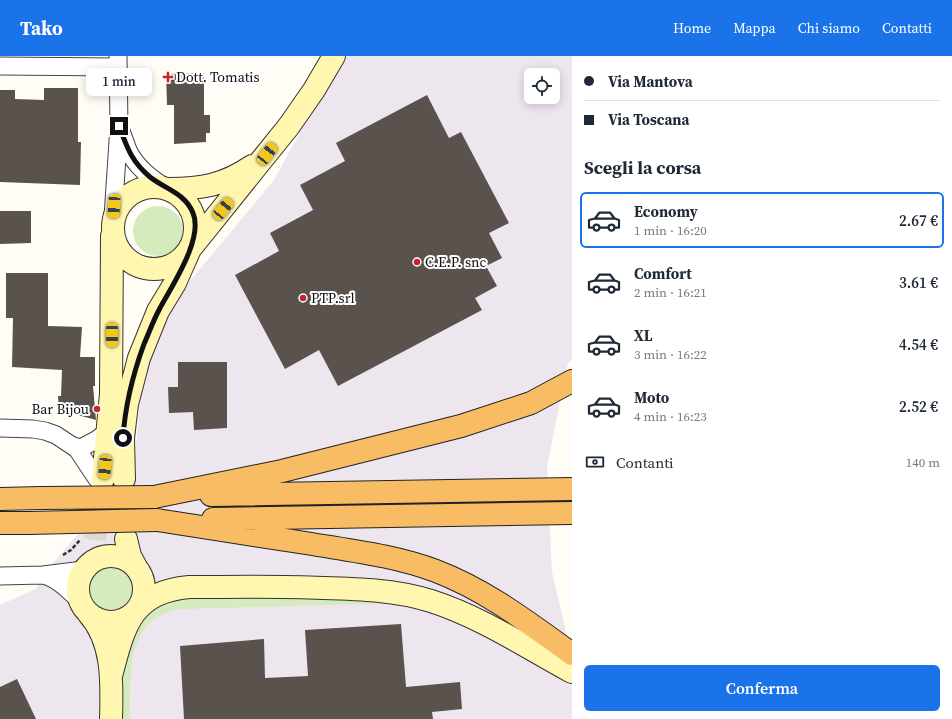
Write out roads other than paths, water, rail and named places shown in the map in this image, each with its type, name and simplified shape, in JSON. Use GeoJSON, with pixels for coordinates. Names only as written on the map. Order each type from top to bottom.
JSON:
{"type":"FeatureCollection","features":[{"type":"Feature","properties":{"kind":"highway"},"geometry":{"type":"LineString","coordinates":[[154,496],[282,471],[461,426],[531,403],[572,381]]}},
{"type":"Feature","properties":{"kind":"highway"},"geometry":{"type":"LineString","coordinates":[[0,499],[572,489]]}},
{"type":"Feature","properties":{"kind":"highway"},"geometry":{"type":"LineString","coordinates":[[0,523],[572,513]]}},
{"type":"Feature","properties":{"kind":"highway"},"geometry":{"type":"LineString","coordinates":[[157,520],[372,554],[420,566],[449,576],[480,592],[512,612],[572,654]]}},
{"type":"Feature","properties":{"kind":"main road"},"geometry":{"type":"LineString","coordinates":[[113,224],[115,244],[122,255],[132,264],[144,268],[157,269],[170,266],[181,259],[267,154],[307,101],[334,56]]}},
{"type":"Feature","properties":{"kind":"main road"},"geometry":{"type":"LineString","coordinates":[[168,189],[192,189],[220,183],[233,177],[267,154]]}},
{"type":"Feature","properties":{"kind":"main road"},"geometry":{"type":"LineString","coordinates":[[155,186],[168,189],[179,194],[188,203],[196,226],[190,249],[175,283],[152,323],[134,374],[123,430],[108,479],[112,380],[113,224],[119,205],[128,195],[141,188],[155,186]]}},
{"type":"Feature","properties":{"kind":"main road"},"geometry":{"type":"LineString","coordinates":[[111,676],[128,622],[142,599],[144,588],[142,577],[130,556],[126,539]]}},
{"type":"Feature","properties":{"kind":"main road"},"geometry":{"type":"LineString","coordinates":[[95,540],[91,553],[81,574],[78,584],[78,595],[85,609],[96,623],[104,639],[111,676],[111,719]]}},
{"type":"Feature","properties":{"kind":"main road"},"geometry":{"type":"LineString","coordinates":[[84,570],[96,559],[106,556],[122,558],[136,567]]}},
{"type":"Feature","properties":{"kind":"main road"},"geometry":{"type":"LineString","coordinates":[[85,609],[102,621],[113,622],[129,616],[147,600],[159,593],[189,587],[312,587],[392,592],[423,598],[457,610],[572,672]]}},
{"type":"Feature","properties":{"kind":"street"},"geometry":{"type":"LineString","coordinates":[[0,66],[118,62],[119,126],[113,224]]}},
{"type":"Feature","properties":{"kind":"street"},"geometry":{"type":"LineString","coordinates":[[119,126],[130,154],[134,160],[149,176],[168,189]]}},
{"type":"Feature","properties":{"kind":"street"},"geometry":{"type":"LineString","coordinates":[[73,446],[81,448],[96,440],[107,432],[109,426]]}},
{"type":"Feature","properties":{"kind":"street"},"geometry":{"type":"LineString","coordinates":[[0,428],[26,428],[45,431],[56,435],[79,451],[108,479]]}},
{"type":"Feature","properties":{"kind":"street"},"geometry":{"type":"LineString","coordinates":[[0,576],[43,575],[84,570]]}},
{"type":"Feature","properties":{"kind":"street"},"geometry":{"type":"LineString","coordinates":[[43,575],[65,588],[76,597],[85,609]]}},
{"type":"Feature","properties":{"kind":"tunnel"},"geometry":{"type":"LineString","coordinates":[[95,540],[103,479]]}},
{"type":"Feature","properties":{"kind":"place","name":"Dott. Tomatis"},"geometry":{"type":"Point","coordinates":[168,77]}},
{"type":"Feature","properties":{"kind":"place","name":"C.E.P. snc"},"geometry":{"type":"Point","coordinates":[417,262]}},
{"type":"Feature","properties":{"kind":"place","name":"PTP.srl"},"geometry":{"type":"Point","coordinates":[303,298]}},
{"type":"Feature","properties":{"kind":"place","name":"Bar Bijou"},"geometry":{"type":"Point","coordinates":[97,409]}}]}
